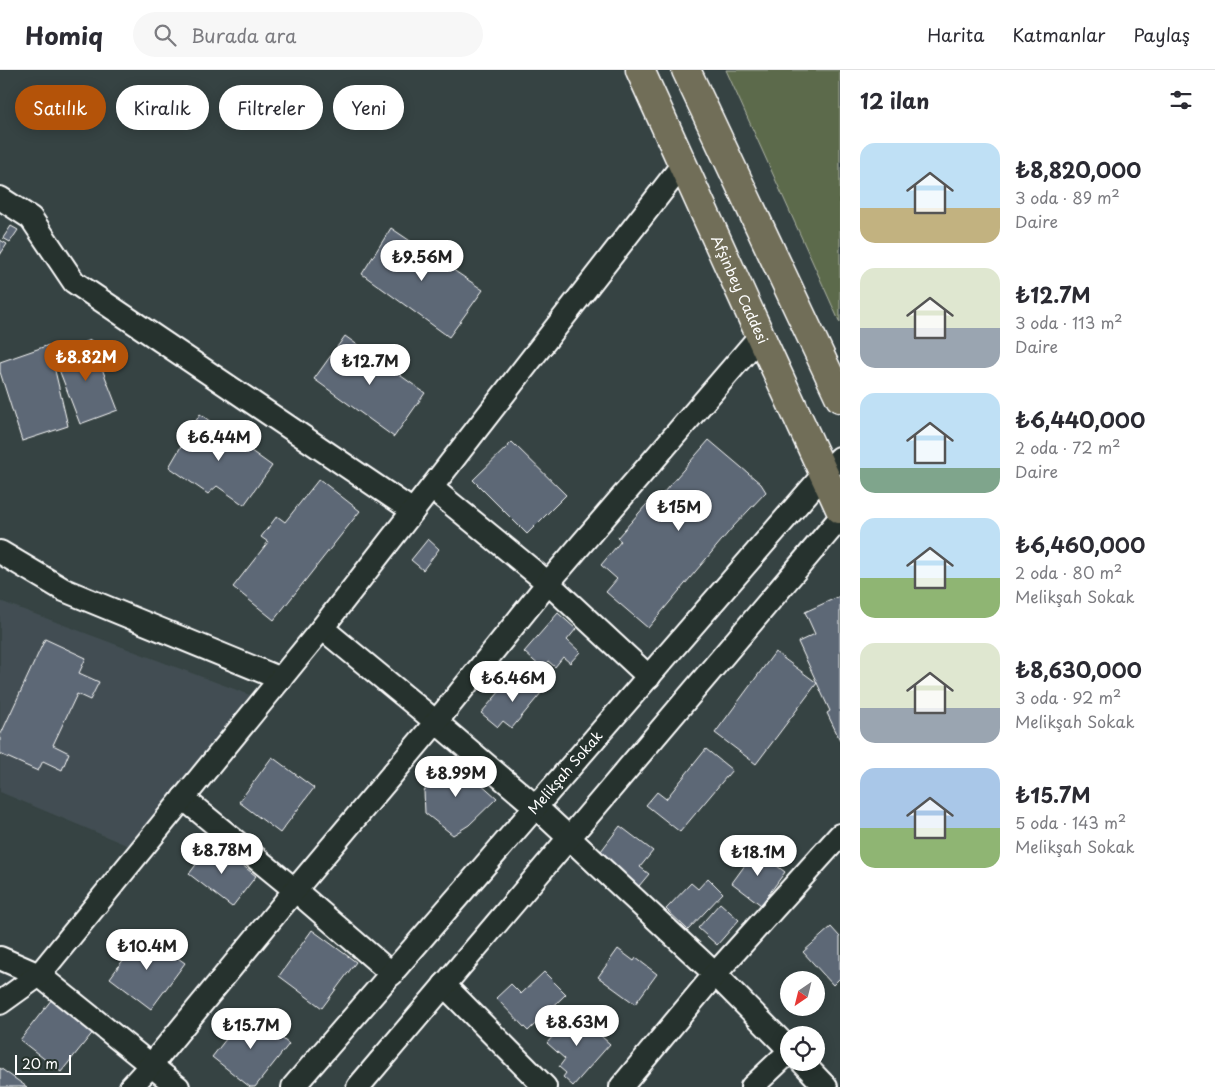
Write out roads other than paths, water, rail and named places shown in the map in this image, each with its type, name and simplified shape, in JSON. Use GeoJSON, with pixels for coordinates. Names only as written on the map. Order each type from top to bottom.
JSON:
{"type":"FeatureCollection","features":[{"type":"Feature","properties":{"kind":"main road","name":"Afşinbey Caddesi"},"geometry":{"type":"LineString","coordinates":[[640,70],[760,336],[832,466],[840,508]]}},
{"type":"Feature","properties":{"kind":"main road"},"geometry":{"type":"LineString","coordinates":[[686,70],[840,398]]}},
{"type":"Feature","properties":{"kind":"street"},"geometry":{"type":"LineString","coordinates":[[0,1003],[39,975],[281,679],[432,488],[683,164]]}},
{"type":"Feature","properties":{"kind":"street"},"geometry":{"type":"LineString","coordinates":[[0,198],[31,218],[74,282],[413,511]]}},
{"type":"Feature","properties":{"kind":"street"},"geometry":{"type":"LineString","coordinates":[[132,1087],[436,722],[548,583],[760,336]]}},
{"type":"Feature","properties":{"kind":"street","name":"Melikşah Sokak"},"geometry":{"type":"LineString","coordinates":[[293,1087],[832,466]]}},
{"type":"Feature","properties":{"kind":"street"},"geometry":{"type":"LineString","coordinates":[[432,488],[548,583],[649,677]]}},
{"type":"Feature","properties":{"kind":"street"},"geometry":{"type":"LineString","coordinates":[[358,1087],[840,518]]}},
{"type":"Feature","properties":{"kind":"street"},"geometry":{"type":"LineString","coordinates":[[0,552],[64,590],[281,679]]}},
{"type":"Feature","properties":{"kind":"street"},"geometry":{"type":"LineString","coordinates":[[322,628],[536,807],[715,974],[780,1042]]}},
{"type":"Feature","properties":{"kind":"street"},"geometry":{"type":"LineString","coordinates":[[183,798],[295,890],[392,974]]}},
{"type":"Feature","properties":{"kind":"street"},"geometry":{"type":"LineString","coordinates":[[620,1087],[715,974],[840,835]]}},
{"type":"Feature","properties":{"kind":"street"},"geometry":{"type":"LineString","coordinates":[[0,958],[39,975],[152,1064],[178,1087]]}},
{"type":"Feature","properties":{"kind":"street"},"geometry":{"type":"LineString","coordinates":[[444,985],[545,1087]]}},
{"type":"Feature","properties":{"kind":"street"},"geometry":{"type":"LineString","coordinates":[[752,1087],[780,1060]]}},
{"type":"Feature","properties":{"kind":"street"},"geometry":{"type":"LineString","coordinates":[[811,1071],[826,1087]]}}]}
